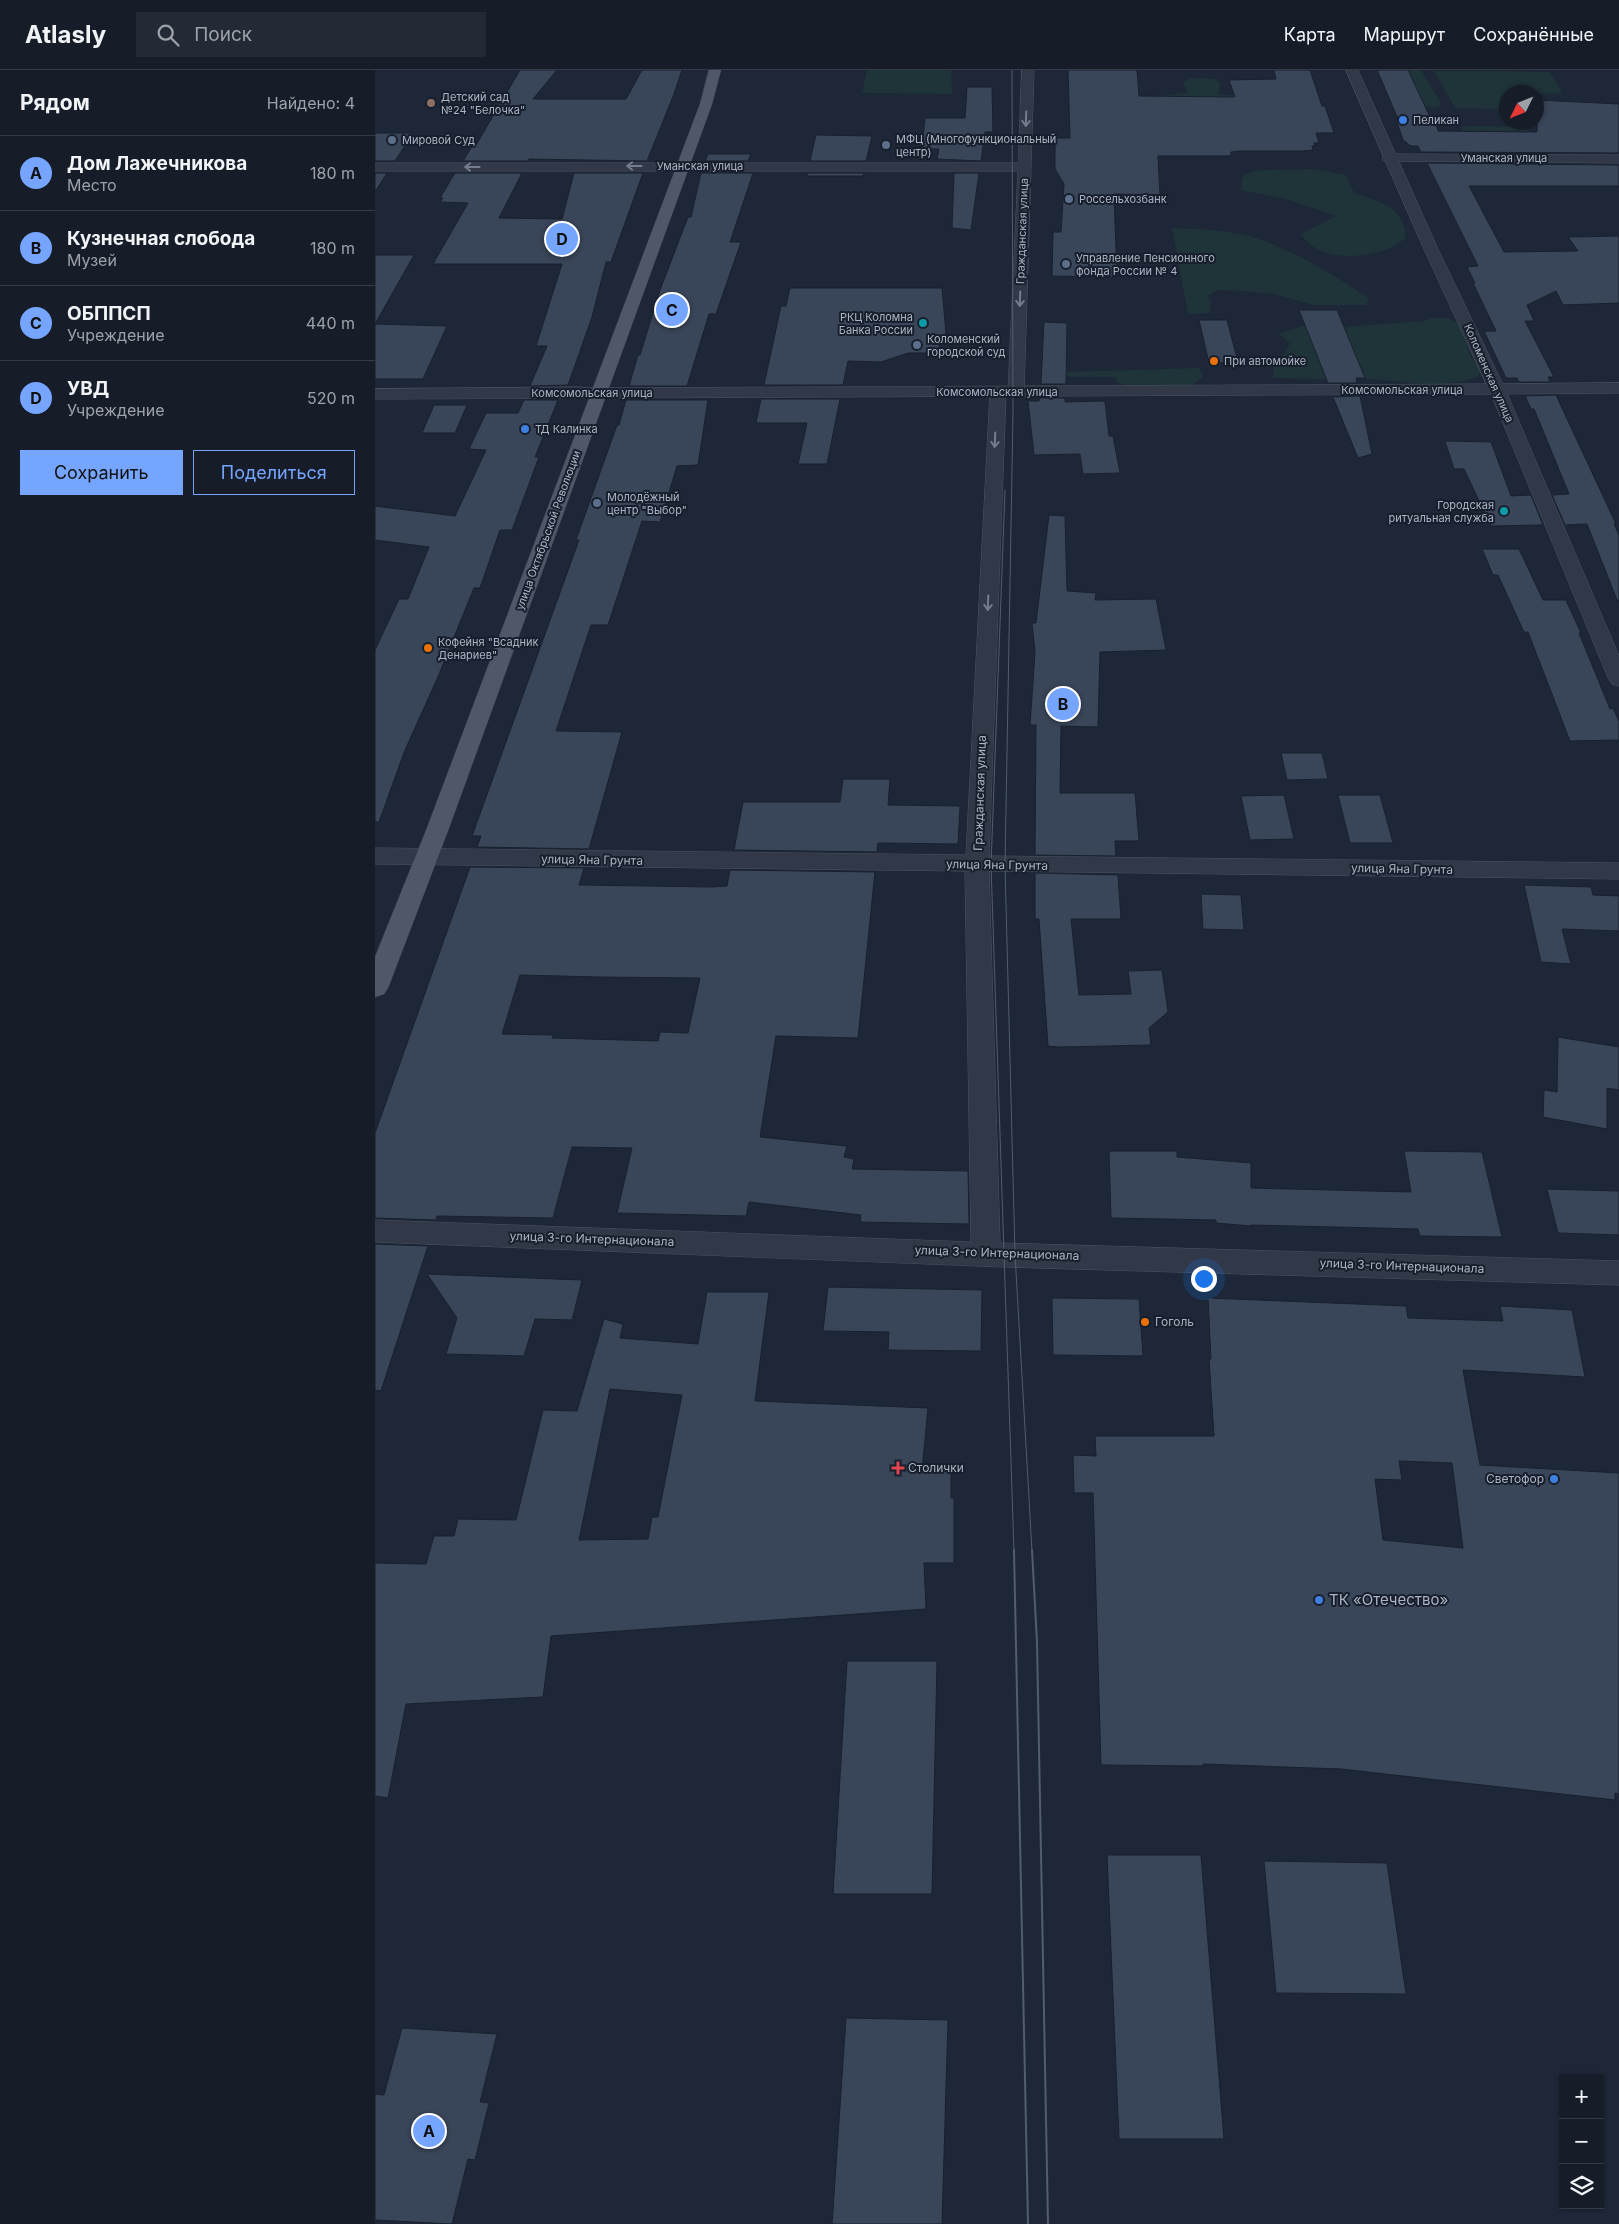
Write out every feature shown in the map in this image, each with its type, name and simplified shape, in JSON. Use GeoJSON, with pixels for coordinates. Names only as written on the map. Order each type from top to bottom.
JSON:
{"type":"FeatureCollection","features":[{"type":"Feature","properties":{"kind":"main road","name":"улица Октябрьской Революции"},"geometry":{"type":"LineString","coordinates":[[375,988],[599,394],[706,104],[715,70]]}},
{"type":"Feature","properties":{"kind":"street","name":"Гражданская улица"},"geometry":{"type":"LineString","coordinates":[[986,1254],[977,865],[1007,392],[1025,167],[1028,70]]}},
{"type":"Feature","properties":{"kind":"street","name":"Коломенская улица"},"geometry":{"type":"LineString","coordinates":[[1352,70],[1389,158],[1497,389],[1619,680]]}},
{"type":"Feature","properties":{"kind":"street","name":"Уманская улица"},"geometry":{"type":"LineString","coordinates":[[1389,158],[1619,159]]}},
{"type":"Feature","properties":{"kind":"street","name":"Уманская улица"},"geometry":{"type":"LineString","coordinates":[[375,167],[1025,167]]}},
{"type":"Feature","properties":{"kind":"street","name":"Комсомольская улица"},"geometry":{"type":"LineString","coordinates":[[375,394],[1619,388]]}},
{"type":"Feature","properties":{"kind":"street","name":"улица Яна Грунта"},"geometry":{"type":"LineString","coordinates":[[375,856],[977,865],[1619,871]]}},
{"type":"Feature","properties":{"kind":"street","name":"улица 3-го Интернационала"},"geometry":{"type":"LineString","coordinates":[[375,1231],[986,1254],[1619,1274]]}},
{"type":"Feature","properties":{"kind":"green space"},"geometry":{"type":"Polygon","coordinates":[[[867,70],[951,70],[952,94],[862,93],[867,70]]]}},
{"type":"Feature","properties":{"kind":"green space"},"geometry":{"type":"Polygon","coordinates":[[[1408,70],[1421,70],[1441,103],[1438,107],[1409,107],[1423,103],[1408,70]]]}},
{"type":"Feature","properties":{"kind":"green space"},"geometry":{"type":"Polygon","coordinates":[[[1434,71],[1550,72],[1562,92],[1544,94],[1544,85],[1499,85],[1499,109],[1455,108],[1434,71]]]}},
{"type":"Feature","properties":{"kind":"green space"},"geometry":{"type":"Polygon","coordinates":[[[1191,78],[1215,79],[1220,83],[1219,95],[1254,95],[1254,97],[1148,97],[1187,93],[1183,82],[1191,78]]]}},
{"type":"Feature","properties":{"kind":"green space"},"geometry":{"type":"Polygon","coordinates":[[[1461,126],[1499,127],[1499,130],[1527,130],[1528,132],[1476,133],[1475,131],[1463,131],[1461,126]]]}},
{"type":"Feature","properties":{"kind":"green space"},"geometry":{"type":"Polygon","coordinates":[[[1314,169],[1346,175],[1354,193],[1373,199],[1396,212],[1401,219],[1406,238],[1396,245],[1379,252],[1354,256],[1330,254],[1318,250],[1301,234],[1336,216],[1286,199],[1240,190],[1244,174],[1261,170],[1314,169]]]}},
{"type":"Feature","properties":{"kind":"green space"},"geometry":{"type":"Polygon","coordinates":[[[1172,228],[1227,232],[1261,240],[1310,262],[1369,298],[1366,305],[1313,305],[1274,294],[1217,290],[1207,296],[1211,302],[1210,313],[1188,314],[1172,228]]]}},
{"type":"Feature","properties":{"kind":"green space"},"geometry":{"type":"Polygon","coordinates":[[[1433,318],[1448,318],[1459,324],[1471,357],[1481,371],[1478,377],[1437,383],[1365,378],[1359,363],[1321,364],[1326,379],[1272,378],[1274,370],[1270,362],[1284,355],[1290,343],[1278,334],[1302,326],[1344,327],[1423,321],[1433,318]]]}},
{"type":"Feature","properties":{"kind":"green space"},"geometry":{"type":"Polygon","coordinates":[[[1199,368],[1203,376],[1195,383],[1177,388],[1133,386],[1117,382],[1117,377],[1073,377],[1063,375],[1066,372],[1199,368]]]}},
{"type":"Feature","properties":{"kind":"building"},"geometry":{"type":"Polygon","coordinates":[[[520,70],[557,70],[533,99],[626,99],[642,70],[682,70],[647,161],[529,159],[528,161],[463,161],[473,145],[476,145],[520,70]]]}},
{"type":"Feature","properties":{"kind":"building"},"geometry":{"type":"Polygon","coordinates":[[[1068,70],[1137,70],[1139,96],[1235,97],[1229,80],[1276,79],[1274,70],[1310,70],[1322,106],[1325,106],[1334,133],[1316,133],[1319,143],[1314,143],[1315,146],[1312,146],[1313,150],[1239,151],[1231,152],[1231,156],[1158,156],[1160,195],[1114,194],[1117,277],[1052,276],[1053,232],[1061,232],[1064,184],[1055,169],[1055,138],[1070,138],[1068,70]]]}},
{"type":"Feature","properties":{"kind":"building"},"geometry":{"type":"Polygon","coordinates":[[[1377,70],[1408,70],[1430,117],[1434,117],[1438,131],[1537,132],[1537,130],[1544,130],[1544,100],[1619,104],[1619,153],[1421,152],[1418,146],[1411,146],[1403,140],[1396,119],[1398,119],[1377,70]]]}},
{"type":"Feature","properties":{"kind":"building"},"geometry":{"type":"Polygon","coordinates":[[[967,87],[992,87],[993,132],[985,132],[981,161],[937,159],[939,149],[922,149],[925,118],[965,118],[967,87]]]}},
{"type":"Feature","properties":{"kind":"building"},"geometry":{"type":"Polygon","coordinates":[[[375,133],[413,133],[395,161],[375,161],[375,133]]]}},
{"type":"Feature","properties":{"kind":"building"},"geometry":{"type":"Polygon","coordinates":[[[816,135],[872,136],[866,161],[810,161],[816,135]]]}},
{"type":"Feature","properties":{"kind":"building"},"geometry":{"type":"Polygon","coordinates":[[[708,154],[751,154],[748,161],[705,161],[708,154]]]}},
{"type":"Feature","properties":{"kind":"building"},"geometry":{"type":"Polygon","coordinates":[[[1427,163],[1619,165],[1619,186],[1469,186],[1504,252],[1578,251],[1568,237],[1619,236],[1619,303],[1563,305],[1556,291],[1527,305],[1534,321],[1525,321],[1554,377],[1548,377],[1550,382],[1519,382],[1517,378],[1506,378],[1484,331],[1496,331],[1467,267],[1478,266],[1427,163]]]}},
{"type":"Feature","properties":{"kind":"building"},"geometry":{"type":"Polygon","coordinates":[[[375,173],[387,173],[375,192],[375,173]]]}},
{"type":"Feature","properties":{"kind":"building"},"geometry":{"type":"Polygon","coordinates":[[[455,173],[522,173],[499,218],[562,219],[574,173],[643,173],[611,262],[606,262],[592,317],[568,385],[530,386],[547,346],[536,346],[562,264],[433,264],[468,203],[440,202],[443,198],[440,198],[455,173]]]}},
{"type":"Feature","properties":{"kind":"building"},"geometry":{"type":"Polygon","coordinates":[[[701,173],[753,173],[730,242],[741,242],[716,314],[709,314],[687,386],[629,386],[660,290],[688,217],[691,217],[701,173]]]}},
{"type":"Feature","properties":{"kind":"building"},"geometry":{"type":"Polygon","coordinates":[[[808,173],[864,173],[863,176],[807,176],[808,173]]]}},
{"type":"Feature","properties":{"kind":"building"},"geometry":{"type":"Polygon","coordinates":[[[954,173],[979,173],[971,230],[952,228],[954,173]]]}},
{"type":"Feature","properties":{"kind":"building"},"geometry":{"type":"Polygon","coordinates":[[[375,255],[414,255],[375,324],[375,255]]]}},
{"type":"Feature","properties":{"kind":"building"},"geometry":{"type":"Polygon","coordinates":[[[790,288],[942,288],[946,333],[938,349],[930,353],[908,353],[881,362],[848,361],[843,385],[764,385],[781,306],[786,306],[790,288]]]}},
{"type":"Feature","properties":{"kind":"building"},"geometry":{"type":"Polygon","coordinates":[[[1299,310],[1337,310],[1365,378],[1356,378],[1357,383],[1328,383],[1299,310]]]}},
{"type":"Feature","properties":{"kind":"building"},"geometry":{"type":"Polygon","coordinates":[[[1199,320],[1227,320],[1238,362],[1209,363],[1199,320]]]}},
{"type":"Feature","properties":{"kind":"building"},"geometry":{"type":"Polygon","coordinates":[[[1044,322],[1067,323],[1066,384],[1041,384],[1044,322]]]}},
{"type":"Feature","properties":{"kind":"building"},"geometry":{"type":"Polygon","coordinates":[[[375,324],[447,326],[423,379],[375,379],[375,324]]]}},
{"type":"Feature","properties":{"kind":"building"},"geometry":{"type":"Polygon","coordinates":[[[1556,395],[1616,524],[1614,524],[1619,535],[1619,600],[1617,600],[1587,524],[1565,525],[1552,495],[1569,494],[1534,409],[1531,409],[1525,396],[1556,395]]]}},
{"type":"Feature","properties":{"kind":"building"},"geometry":{"type":"Polygon","coordinates":[[[1360,396],[1372,454],[1358,458],[1333,397],[1360,396]]]}},
{"type":"Feature","properties":{"kind":"building"},"geometry":{"type":"Polygon","coordinates":[[[1040,398],[1065,398],[1065,402],[1105,401],[1109,436],[1113,436],[1120,473],[1083,474],[1080,454],[1034,455],[1028,401],[1039,401],[1040,398]]]}},
{"type":"Feature","properties":{"kind":"building"},"geometry":{"type":"Polygon","coordinates":[[[761,399],[840,399],[827,464],[798,464],[807,423],[756,423],[761,399]]]}},
{"type":"Feature","properties":{"kind":"building"},"geometry":{"type":"Polygon","coordinates":[[[524,400],[558,400],[535,457],[539,457],[512,530],[500,530],[480,588],[474,588],[437,679],[405,750],[379,822],[375,822],[375,650],[399,599],[408,599],[429,547],[375,540],[375,506],[455,516],[486,450],[469,449],[486,413],[518,413],[524,400]]]}},
{"type":"Feature","properties":{"kind":"building"},"geometry":{"type":"Polygon","coordinates":[[[626,400],[708,400],[698,465],[677,466],[660,522],[642,521],[608,625],[591,625],[556,731],[622,732],[589,849],[477,847],[481,836],[472,836],[579,540],[576,540],[617,425],[619,425],[626,400]]]}},
{"type":"Feature","properties":{"kind":"building"},"geometry":{"type":"Polygon","coordinates":[[[434,405],[467,405],[455,433],[422,433],[434,405]]]}},
{"type":"Feature","properties":{"kind":"building"},"geometry":{"type":"Polygon","coordinates":[[[1445,441],[1491,442],[1511,496],[1531,495],[1543,525],[1491,526],[1464,469],[1454,469],[1445,441]]]}},
{"type":"Feature","properties":{"kind":"building"},"geometry":{"type":"Polygon","coordinates":[[[1049,515],[1065,516],[1067,591],[1096,593],[1095,600],[1156,599],[1166,650],[1100,652],[1098,727],[1061,726],[1060,793],[1135,793],[1139,841],[1115,841],[1116,856],[1035,855],[1036,725],[1030,725],[1035,652],[1032,623],[1036,623],[1049,515]]]}},
{"type":"Feature","properties":{"kind":"building"},"geometry":{"type":"Polygon","coordinates":[[[1482,549],[1519,549],[1543,600],[1566,600],[1581,633],[1579,633],[1610,709],[1613,708],[1619,721],[1619,740],[1570,741],[1528,632],[1524,632],[1498,575],[1493,575],[1482,549]]]}},
{"type":"Feature","properties":{"kind":"building"},"geometry":{"type":"Polygon","coordinates":[[[1281,753],[1322,753],[1328,779],[1287,780],[1281,753]]]}},
{"type":"Feature","properties":{"kind":"building"},"geometry":{"type":"Polygon","coordinates":[[[843,779],[890,779],[888,805],[960,806],[958,844],[878,843],[877,852],[734,850],[743,802],[840,802],[843,779]]]}},
{"type":"Feature","properties":{"kind":"building"},"geometry":{"type":"Polygon","coordinates":[[[1284,795],[1294,839],[1250,840],[1241,796],[1284,795]]]}},
{"type":"Feature","properties":{"kind":"building"},"geometry":{"type":"Polygon","coordinates":[[[1338,795],[1380,795],[1393,843],[1350,843],[1338,795]]]}},
{"type":"Feature","properties":{"kind":"building"},"geometry":{"type":"Polygon","coordinates":[[[470,867],[584,868],[579,885],[712,887],[727,886],[730,870],[875,872],[858,1038],[776,1036],[760,1137],[847,1146],[844,1157],[854,1159],[852,1169],[968,1171],[969,1224],[860,1222],[861,1215],[749,1202],[746,1216],[617,1213],[632,1148],[572,1147],[553,1218],[437,1216],[436,1220],[375,1218],[375,1133],[470,867]],[[520,975],[502,1034],[553,1035],[552,1038],[658,1041],[660,1032],[688,1033],[700,978],[520,975]]]}},
{"type":"Feature","properties":{"kind":"building"},"geometry":{"type":"Polygon","coordinates":[[[1035,873],[1118,875],[1121,919],[1071,919],[1079,995],[1131,994],[1128,971],[1162,970],[1168,1012],[1149,1028],[1151,1045],[1048,1046],[1039,919],[1035,919],[1035,873]]]}},
{"type":"Feature","properties":{"kind":"building"},"geometry":{"type":"Polygon","coordinates":[[[1524,885],[1591,887],[1593,895],[1619,896],[1619,931],[1562,929],[1571,964],[1541,962],[1524,885]]]}},
{"type":"Feature","properties":{"kind":"building"},"geometry":{"type":"Polygon","coordinates":[[[1201,894],[1241,895],[1244,930],[1203,929],[1201,894]]]}},
{"type":"Feature","properties":{"kind":"building"},"geometry":{"type":"Polygon","coordinates":[[[1558,1037],[1619,1047],[1619,1090],[1607,1088],[1607,1129],[1543,1117],[1544,1090],[1557,1092],[1558,1037]]]}},
{"type":"Feature","properties":{"kind":"building"},"geometry":{"type":"Polygon","coordinates":[[[1109,1151],[1177,1151],[1177,1157],[1251,1163],[1251,1188],[1411,1192],[1404,1151],[1482,1152],[1502,1237],[1420,1236],[1418,1229],[1251,1226],[1216,1223],[1216,1220],[1111,1218],[1109,1151]]]}},
{"type":"Feature","properties":{"kind":"building"},"geometry":{"type":"Polygon","coordinates":[[[1547,1189],[1619,1191],[1619,1235],[1558,1233],[1547,1189]]]}},
{"type":"Feature","properties":{"kind":"building"},"geometry":{"type":"Polygon","coordinates":[[[375,1244],[428,1246],[381,1391],[375,1390],[375,1244]]]}},
{"type":"Feature","properties":{"kind":"building"},"geometry":{"type":"Polygon","coordinates":[[[427,1274],[582,1280],[572,1320],[535,1319],[524,1356],[446,1354],[457,1318],[427,1274]]]}},
{"type":"Feature","properties":{"kind":"building"},"geometry":{"type":"Polygon","coordinates":[[[828,1287],[982,1290],[981,1351],[888,1350],[889,1332],[823,1331],[828,1287]]]}},
{"type":"Feature","properties":{"kind":"building"},"geometry":{"type":"Polygon","coordinates":[[[707,1292],[769,1292],[755,1401],[928,1408],[922,1470],[951,1470],[951,1498],[954,1498],[954,1563],[924,1563],[926,1609],[551,1636],[543,1697],[406,1704],[388,1798],[375,1796],[375,1563],[426,1564],[434,1536],[454,1536],[458,1519],[516,1520],[543,1410],[577,1411],[604,1319],[623,1324],[620,1338],[698,1344],[707,1292]],[[610,1389],[579,1540],[648,1539],[652,1517],[658,1517],[682,1395],[610,1389]]]}},
{"type":"Feature","properties":{"kind":"building"},"geometry":{"type":"Polygon","coordinates":[[[1052,1298],[1139,1299],[1143,1356],[1053,1355],[1052,1298]]]}},
{"type":"Feature","properties":{"kind":"building","name":"ТК «Отечество»"},"geometry":{"type":"Polygon","coordinates":[[[1208,1298],[1406,1306],[1408,1318],[1503,1321],[1500,1306],[1572,1310],[1585,1377],[1463,1370],[1480,1465],[1619,1473],[1619,1794],[1615,1793],[1615,1800],[1341,1769],[1203,1764],[1203,1766],[1101,1765],[1093,1493],[1074,1493],[1073,1455],[1096,1456],[1095,1436],[1214,1436],[1209,1359],[1211,1359],[1208,1298]],[[1399,1461],[1402,1480],[1375,1479],[1383,1540],[1463,1548],[1452,1463],[1399,1461]]]}},
{"type":"Feature","properties":{"kind":"building"},"geometry":{"type":"Polygon","coordinates":[[[847,1661],[937,1661],[932,1894],[833,1894],[847,1661]]]}},
{"type":"Feature","properties":{"kind":"building"},"geometry":{"type":"Polygon","coordinates":[[[1107,1855],[1201,1855],[1224,2139],[1119,2139],[1107,1855]]]}},
{"type":"Feature","properties":{"kind":"building"},"geometry":{"type":"Polygon","coordinates":[[[1264,1861],[1387,1863],[1406,1994],[1276,1993],[1264,1861]]]}},
{"type":"Feature","properties":{"kind":"building"},"geometry":{"type":"Polygon","coordinates":[[[846,2018],[948,2020],[942,2224],[832,2224],[846,2018]]]}},
{"type":"Feature","properties":{"kind":"building"},"geometry":{"type":"Polygon","coordinates":[[[402,2028],[497,2034],[480,2102],[489,2103],[475,2160],[468,2159],[452,2224],[375,2220],[375,2094],[384,2095],[402,2028]]]}},
{"type":"Feature","properties":{"kind":"tram line"},"geometry":{"type":"LineString","coordinates":[[1012,70],[1013,414],[1005,865],[1015,1254],[1032,1551]]}},
{"type":"Feature","properties":{"kind":"tram line"},"geometry":{"type":"LineString","coordinates":[[1005,490],[991,865],[1014,1551]]}},
{"type":"Feature","properties":{"kind":"tram line"},"geometry":{"type":"LineString","coordinates":[[1014,1550],[1028,2224]]}},
{"type":"Feature","properties":{"kind":"tram line"},"geometry":{"type":"LineString","coordinates":[[1032,1550],[1037,1642],[1048,2224]]}},
{"type":"Feature","properties":{"kind":"place","name":"Детский сад №24 \"Белочка\""},"geometry":{"type":"Point","coordinates":[431,103]}},
{"type":"Feature","properties":{"kind":"place","name":"Пеликан"},"geometry":{"type":"Point","coordinates":[1403,120]}},
{"type":"Feature","properties":{"kind":"place","name":"Мировой Суд"},"geometry":{"type":"Point","coordinates":[392,140]}},
{"type":"Feature","properties":{"kind":"place","name":"МФЦ (Многофункциональный центр)"},"geometry":{"type":"Point","coordinates":[886,145]}},
{"type":"Feature","properties":{"kind":"place","name":"Россельхозбанк"},"geometry":{"type":"Point","coordinates":[1069,199]}},
{"type":"Feature","properties":{"kind":"place","name":"УВД"},"geometry":{"type":"Point","coordinates":[562,239]}},
{"type":"Feature","properties":{"kind":"place","name":"Управление Пенсионного фонда России № 4"},"geometry":{"type":"Point","coordinates":[1066,264]}},
{"type":"Feature","properties":{"kind":"place","name":"ОБППСП"},"geometry":{"type":"Point","coordinates":[672,310]}},
{"type":"Feature","properties":{"kind":"place","name":"РКЦ Коломна Банка России"},"geometry":{"type":"Point","coordinates":[923,323]}},
{"type":"Feature","properties":{"kind":"place","name":"Коломенский городской суд"},"geometry":{"type":"Point","coordinates":[917,345]}},
{"type":"Feature","properties":{"kind":"place","name":"При автомойке"},"geometry":{"type":"Point","coordinates":[1214,361]}},
{"type":"Feature","properties":{"kind":"place","name":"ТД Калинка"},"geometry":{"type":"Point","coordinates":[525,429]}},
{"type":"Feature","properties":{"kind":"place","name":"Молодёжный центр \"Выбор\""},"geometry":{"type":"Point","coordinates":[597,503]}},
{"type":"Feature","properties":{"kind":"place","name":"Городская ритуальная служба"},"geometry":{"type":"Point","coordinates":[1504,511]}},
{"type":"Feature","properties":{"kind":"place","name":"Кофейня \"Всадник Денариев\""},"geometry":{"type":"Point","coordinates":[428,648]}},
{"type":"Feature","properties":{"kind":"place","name":"Кузнечная слобода"},"geometry":{"type":"Point","coordinates":[1063,704]}},
{"type":"Feature","properties":{"kind":"place","name":"Гоголь"},"geometry":{"type":"Point","coordinates":[1145,1322]}},
{"type":"Feature","properties":{"kind":"place","name":"Столички"},"geometry":{"type":"Point","coordinates":[898,1468]}},
{"type":"Feature","properties":{"kind":"place","name":"Светофор"},"geometry":{"type":"Point","coordinates":[1554,1479]}},
{"type":"Feature","properties":{"kind":"place","name":"ТК «Отечество»"},"geometry":{"type":"Point","coordinates":[1319,1600]}},
{"type":"Feature","properties":{"kind":"place","name":"Дом Лажечникова"},"geometry":{"type":"Point","coordinates":[429,2131]}}]}
